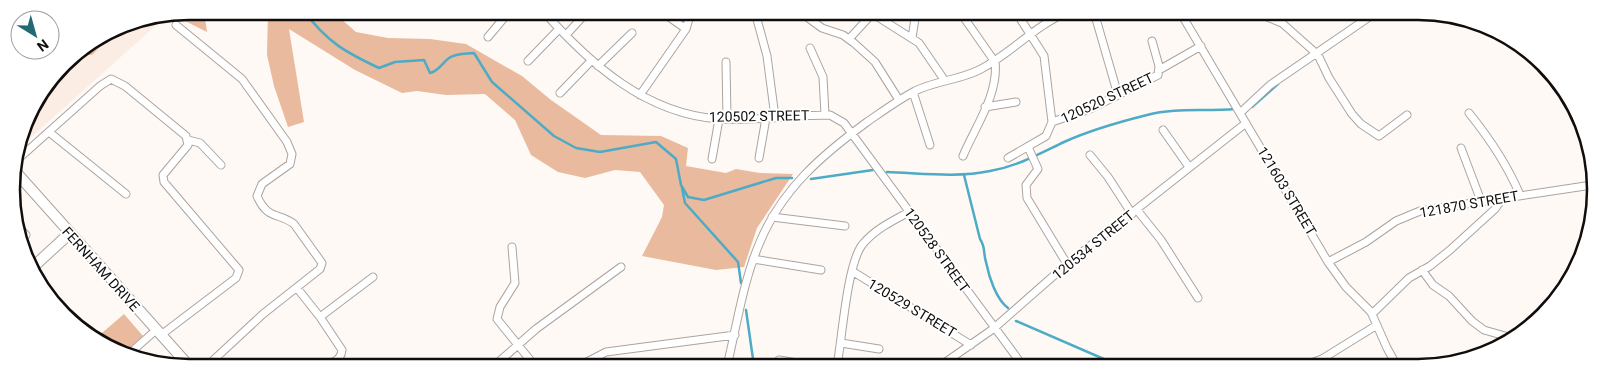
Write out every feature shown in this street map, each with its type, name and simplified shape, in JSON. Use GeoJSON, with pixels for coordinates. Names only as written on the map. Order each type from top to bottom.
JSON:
{"type":"FeatureCollection","features":[{"type":"Feature","properties":{"kind":"street"},"geometry":{"type":"LineString","coordinates":[[488,37],[502,20]]}},
{"type":"Feature","properties":{"kind":"street","name":"120502 STREET"},"geometry":{"type":"LineString","coordinates":[[551,20],[615,80],[668,109],[696,116],[723,119],[825,115],[839,119],[853,132]]}},
{"type":"Feature","properties":{"kind":"street"},"geometry":{"type":"LineString","coordinates":[[566,36],[580,20]]}},
{"type":"Feature","properties":{"kind":"street"},"geometry":{"type":"LineString","coordinates":[[673,20],[686,29]]}},
{"type":"Feature","properties":{"kind":"street"},"geometry":{"type":"LineString","coordinates":[[640,95],[686,29],[689,20]]}},
{"type":"Feature","properties":{"kind":"street"},"geometry":{"type":"LineString","coordinates":[[757,20],[767,56],[775,117]]}},
{"type":"Feature","properties":{"kind":"street"},"geometry":{"type":"LineString","coordinates":[[811,20],[822,28],[849,39],[875,62],[899,100]]}},
{"type":"Feature","properties":{"kind":"street"},"geometry":{"type":"LineString","coordinates":[[849,39],[865,20]]}},
{"type":"Feature","properties":{"kind":"street"},"geometry":{"type":"LineString","coordinates":[[882,20],[912,38],[928,54],[945,81]]}},
{"type":"Feature","properties":{"kind":"street"},"geometry":{"type":"LineString","coordinates":[[912,38],[915,20]]}},
{"type":"Feature","properties":{"kind":"street"},"geometry":{"type":"LineString","coordinates":[[963,156],[996,80],[995,62],[966,20]]}},
{"type":"Feature","properties":{"kind":"street"},"geometry":{"type":"LineString","coordinates":[[1008,158],[1030,150],[1046,136],[1052,122],[1047,66],[1042,51],[1021,20]]}},
{"type":"Feature","properties":{"kind":"street"},"geometry":{"type":"LineString","coordinates":[[729,359],[753,259],[772,216],[808,169],[853,132],[899,100],[914,92],[976,72],[995,62],[1031,34],[1055,20]]}},
{"type":"Feature","properties":{"kind":"street"},"geometry":{"type":"LineString","coordinates":[[1096,20],[1118,95]]}},
{"type":"Feature","properties":{"kind":"street","name":"121603 STREET"},"geometry":{"type":"LineString","coordinates":[[1185,20],[1328,262],[1346,287],[1372,314],[1394,359]]}},
{"type":"Feature","properties":{"kind":"street"},"geometry":{"type":"LineString","coordinates":[[1240,112],[1270,84],[1364,20]]}},
{"type":"Feature","properties":{"kind":"street"},"geometry":{"type":"LineString","coordinates":[[1278,21],[1318,55],[1329,78],[1361,124],[1379,136],[1407,115]]}},
{"type":"Feature","properties":{"kind":"street"},"geometry":{"type":"LineString","coordinates":[[176,25],[242,79],[290,149],[292,159],[290,164],[262,184],[257,196],[272,216],[284,218],[294,224],[320,260],[320,269],[263,314],[215,359]]}},
{"type":"Feature","properties":{"kind":"street"},"geometry":{"type":"LineString","coordinates":[[528,61],[559,29]]}},
{"type":"Feature","properties":{"kind":"street"},"geometry":{"type":"LineString","coordinates":[[560,93],[632,33]]}},
{"type":"Feature","properties":{"kind":"street","name":"120520 STREET"},"geometry":{"type":"LineString","coordinates":[[1052,122],[1070,117],[1156,77],[1160,70],[1152,41]]}},
{"type":"Feature","properties":{"kind":"street"},"geometry":{"type":"LineString","coordinates":[[1160,70],[1201,46]]}},
{"type":"Feature","properties":{"kind":"street"},"geometry":{"type":"LineString","coordinates":[[810,48],[823,77],[825,115]]}},
{"type":"Feature","properties":{"kind":"street"},"geometry":{"type":"LineString","coordinates":[[712,159],[723,119],[726,62]]}},
{"type":"Feature","properties":{"kind":"street"},"geometry":{"type":"LineString","coordinates":[[23,154],[100,86],[111,79],[132,91],[182,131],[188,140],[200,143],[221,165]]}},
{"type":"Feature","properties":{"kind":"street"},"geometry":{"type":"LineString","coordinates":[[914,92],[930,145]]}},
{"type":"Feature","properties":{"kind":"street"},"geometry":{"type":"LineString","coordinates":[[985,107],[1016,102]]}},
{"type":"Feature","properties":{"kind":"street"},"geometry":{"type":"LineString","coordinates":[[1469,113],[1494,145],[1509,170],[1520,195]]}},
{"type":"Feature","properties":{"kind":"street"},"geometry":{"type":"LineString","coordinates":[[759,158],[766,118]]}},
{"type":"Feature","properties":{"kind":"street","name":"120534 STREET"},"geometry":{"type":"LineString","coordinates":[[950,359],[994,330],[1067,264],[1246,123]]}},
{"type":"Feature","properties":{"kind":"street"},"geometry":{"type":"LineString","coordinates":[[1163,130],[1189,167]]}},
{"type":"Feature","properties":{"kind":"street"},"geometry":{"type":"LineString","coordinates":[[49,132],[126,194]]}},
{"type":"Feature","properties":{"kind":"street","name":"120528 STREET"},"geometry":{"type":"LineString","coordinates":[[853,132],[1017,359]]}},
{"type":"Feature","properties":{"kind":"street"},"geometry":{"type":"LineString","coordinates":[[135,350],[238,274],[236,265],[164,182],[163,175],[186,149],[188,140]]}},
{"type":"Feature","properties":{"kind":"street"},"geometry":{"type":"LineString","coordinates":[[1460,148],[1481,201]]}},
{"type":"Feature","properties":{"kind":"street"},"geometry":{"type":"LineString","coordinates":[[1030,150],[1037,166],[1028,180],[1025,192],[1031,207],[1067,264]]}},
{"type":"Feature","properties":{"kind":"street"},"geometry":{"type":"LineString","coordinates":[[1090,155],[1135,212],[1161,240],[1198,298]]}},
{"type":"Feature","properties":{"kind":"street","name":"FERNHAM DRIVE"},"geometry":{"type":"LineString","coordinates":[[20,177],[183,359]]}},
{"type":"Feature","properties":{"kind":"street","name":"121870 STREET"},"geometry":{"type":"LineString","coordinates":[[1328,262],[1366,242],[1406,216],[1437,208],[1587,187]]}},
{"type":"Feature","properties":{"kind":"street"},"geometry":{"type":"LineString","coordinates":[[1372,314],[1409,278],[1450,250],[1488,215],[1502,199]]}},
{"type":"Feature","properties":{"kind":"street"},"geometry":{"type":"LineString","coordinates":[[838,359],[852,271],[857,254],[865,242],[884,226],[909,212]]}},
{"type":"Feature","properties":{"kind":"street"},"geometry":{"type":"LineString","coordinates":[[772,216],[845,226]]}},
{"type":"Feature","properties":{"kind":"street"},"geometry":{"type":"LineString","coordinates":[[37,264],[70,234]]}},
{"type":"Feature","properties":{"kind":"street"},"geometry":{"type":"LineString","coordinates":[[512,247],[514,283],[500,307],[497,319],[529,359]]}},
{"type":"Feature","properties":{"kind":"street"},"geometry":{"type":"LineString","coordinates":[[753,259],[821,270]]}},
{"type":"Feature","properties":{"kind":"street"},"geometry":{"type":"LineString","coordinates":[[502,359],[536,329],[621,267]]}},
{"type":"Feature","properties":{"kind":"street"},"geometry":{"type":"LineString","coordinates":[[1422,270],[1434,285],[1449,296],[1472,321],[1484,330],[1503,335]]}},
{"type":"Feature","properties":{"kind":"street","name":"120529 STREET"},"geometry":{"type":"LineString","coordinates":[[852,271],[971,345]]}},
{"type":"Feature","properties":{"kind":"street"},"geometry":{"type":"LineString","coordinates":[[320,317],[373,277]]}},
{"type":"Feature","properties":{"kind":"street"},"geometry":{"type":"LineString","coordinates":[[297,288],[342,347],[342,354],[336,359]]}},
{"type":"Feature","properties":{"kind":"street"},"geometry":{"type":"LineString","coordinates":[[1322,359],[1377,326]]}},
{"type":"Feature","properties":{"kind":"street"},"geometry":{"type":"LineString","coordinates":[[590,359],[612,351],[735,335]]}},
{"type":"Feature","properties":{"kind":"street"},"geometry":{"type":"LineString","coordinates":[[841,343],[879,349]]}},
{"type":"Feature","properties":{"kind":"shaded area"},"geometry":{"type":"Polygon","coordinates":[[[184,20],[205,20],[207,32],[184,20]]]}},
{"type":"Feature","properties":{"kind":"shaded area"},"geometry":{"type":"Polygon","coordinates":[[[268,20],[342,20],[356,32],[388,38],[430,39],[466,44],[522,76],[551,100],[601,135],[661,136],[688,148],[686,166],[726,173],[736,169],[760,173],[793,174],[757,228],[744,267],[716,270],[642,256],[662,217],[664,205],[640,172],[615,170],[585,178],[558,172],[531,155],[515,120],[485,94],[446,95],[417,91],[402,93],[355,70],[289,29],[304,122],[288,127],[274,86],[267,55],[268,20]]]}},
{"type":"Feature","properties":{"kind":"shaded area"},"geometry":{"type":"Polygon","coordinates":[[[159,22],[28,140],[37,115],[49,95],[78,62],[95,49],[125,33],[159,22]]]}},
{"type":"Feature","properties":{"kind":"shaded area"},"geometry":{"type":"Polygon","coordinates":[[[102,44],[92,55],[87,55],[102,44]]]}},
{"type":"Feature","properties":{"kind":"shaded area"},"geometry":{"type":"Polygon","coordinates":[[[124,314],[143,336],[130,348],[101,334],[124,314]]]}},
{"type":"Feature","properties":{"kind":"waterway"},"geometry":{"type":"LineString","coordinates":[[311,20],[337,45],[379,68],[395,62],[424,60],[430,73],[436,71],[452,56],[474,53],[492,82],[554,136],[576,148],[600,152],[656,142],[676,159],[681,185],[688,197],[704,200],[776,178],[792,178]]}},
{"type":"Feature","properties":{"kind":"waterway"},"geometry":{"type":"LineString","coordinates":[[1252,107],[1278,84]]}},
{"type":"Feature","properties":{"kind":"waterway"},"geometry":{"type":"LineString","coordinates":[[887,172],[952,175],[990,171],[1019,163],[1083,134],[1147,115],[1180,110],[1235,109]]}},
{"type":"Feature","properties":{"kind":"waterway"},"geometry":{"type":"LineString","coordinates":[[811,179],[873,170]]}},
{"type":"Feature","properties":{"kind":"waterway"},"geometry":{"type":"LineString","coordinates":[[964,175],[991,281],[1000,299],[1008,308]]}},
{"type":"Feature","properties":{"kind":"waterway"},"geometry":{"type":"LineString","coordinates":[[682,188],[685,203],[738,262],[741,283]]}},
{"type":"Feature","properties":{"kind":"waterway"},"geometry":{"type":"LineString","coordinates":[[746,310],[753,359]]}},
{"type":"Feature","properties":{"kind":"waterway"},"geometry":{"type":"LineString","coordinates":[[1016,321],[1104,359]]}}]}
